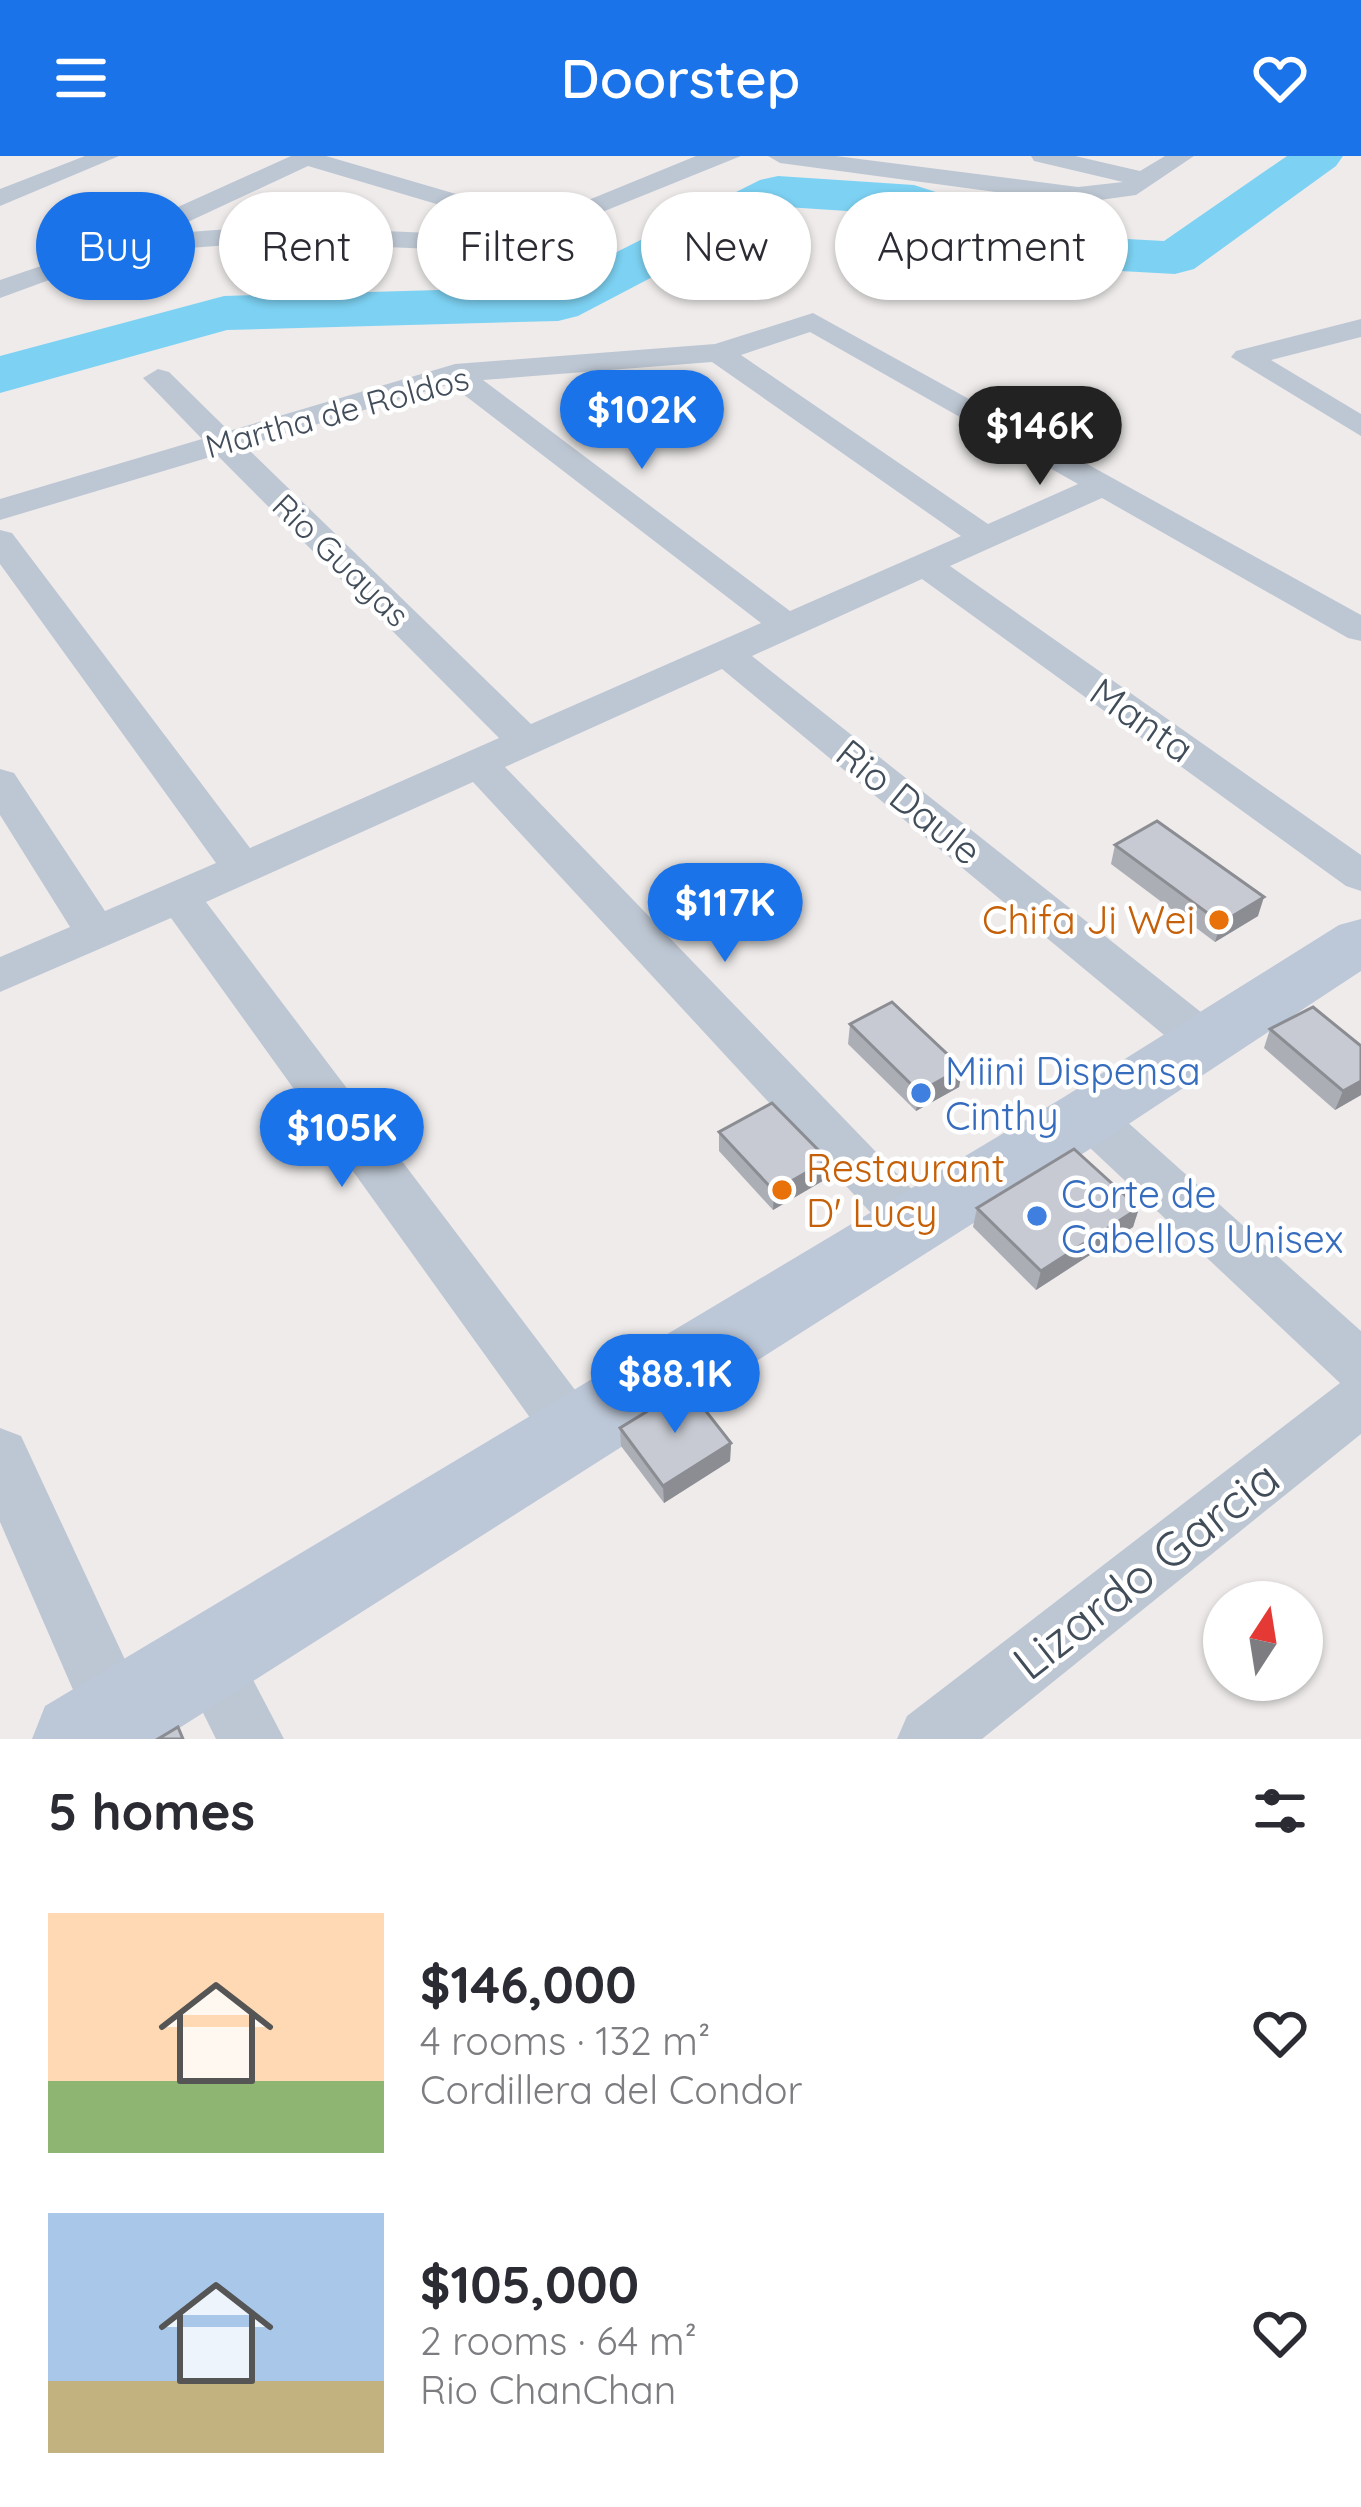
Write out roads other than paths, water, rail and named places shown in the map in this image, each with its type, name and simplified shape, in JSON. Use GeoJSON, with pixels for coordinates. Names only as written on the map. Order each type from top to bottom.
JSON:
{"type":"FeatureCollection","features":[{"type":"Feature","properties":{"kind":"street"},"geometry":{"type":"LineString","coordinates":[[0,198],[107,156]]}},
{"type":"Feature","properties":{"kind":"street"},"geometry":{"type":"LineString","coordinates":[[780,156],[1061,194],[1112,193],[1182,156]]}},
{"type":"Feature","properties":{"kind":"street"},"geometry":{"type":"LineString","coordinates":[[1043,156],[1145,179]]}},
{"type":"Feature","properties":{"kind":"street"},"geometry":{"type":"LineString","coordinates":[[195,207],[309,157],[425,192]]}},
{"type":"Feature","properties":{"kind":"street"},"geometry":{"type":"LineString","coordinates":[[617,198],[715,157]]}},
{"type":"Feature","properties":{"kind":"street"},"geometry":{"type":"LineString","coordinates":[[212,199],[219,203]]}},
{"type":"Feature","properties":{"kind":"street"},"geometry":{"type":"LineString","coordinates":[[0,290],[36,276]]}},
{"type":"Feature","properties":{"kind":"street","name":"Martha de Roldos"},"geometry":{"type":"LineString","coordinates":[[0,510],[455,373],[718,353],[813,322],[1361,630]]}},
{"type":"Feature","properties":{"kind":"street"},"geometry":{"type":"LineString","coordinates":[[1361,328],[1246,357],[1361,427]]}},
{"type":"Feature","properties":{"kind":"street"},"geometry":{"type":"LineString","coordinates":[[718,353],[985,537]]}},
{"type":"Feature","properties":{"kind":"street"},"geometry":{"type":"LineString","coordinates":[[455,373],[786,626]]}},
{"type":"Feature","properties":{"kind":"street","name":"Rio Guayas"},"geometry":{"type":"LineString","coordinates":[[158,378],[526,742]]}},
{"type":"Feature","properties":{"kind":"street"},"geometry":{"type":"LineString","coordinates":[[0,976],[1104,484]]}},
{"type":"Feature","properties":{"kind":"street"},"geometry":{"type":"LineString","coordinates":[[0,540],[242,868]]}},
{"type":"Feature","properties":{"kind":"street","name":"Manta"},"geometry":{"type":"LineString","coordinates":[[924,564],[1361,876]]}},
{"type":"Feature","properties":{"kind":"street","name":"Rio Daule"},"geometry":{"type":"LineString","coordinates":[[725,653],[1204,1041]]}},
{"type":"Feature","properties":{"kind":"street"},"geometry":{"type":"LineString","coordinates":[[478,763],[913,1224]]}},
{"type":"Feature","properties":{"kind":"street"},"geometry":{"type":"LineString","coordinates":[[0,782],[96,933]]}},
{"type":"Feature","properties":{"kind":"street"},"geometry":{"type":"LineString","coordinates":[[179,897],[574,1432]]}},
{"type":"Feature","properties":{"kind":"street"},"geometry":{"type":"LineString","coordinates":[[0,1455],[97,1727],[1088,1116],[1361,940]]}},
{"type":"Feature","properties":{"kind":"street"},"geometry":{"type":"LineString","coordinates":[[1088,1116],[1361,1366]]}},
{"type":"Feature","properties":{"kind":"street","name":"Lizardo Garcia"},"geometry":{"type":"LineString","coordinates":[[930,1739],[1361,1400]]}},
{"type":"Feature","properties":{"kind":"street"},"geometry":{"type":"LineString","coordinates":[[208,1658],[251,1739]]}},
{"type":"Feature","properties":{"kind":"waterway"},"geometry":{"type":"LineString","coordinates":[[0,375],[224,313],[558,304],[778,191],[914,200],[1066,252],[1175,258],[1319,156]]}},
{"type":"Feature","properties":{"kind":"place","name":"Chifa Ji Wei"},"geometry":{"type":"Point","coordinates":[1219,920]}},
{"type":"Feature","properties":{"kind":"place","name":"Miini Dispensa Cinthy"},"geometry":{"type":"Point","coordinates":[921,1093]}},
{"type":"Feature","properties":{"kind":"place","name":"Restaurant D' Lucy"},"geometry":{"type":"Point","coordinates":[782,1190]}},
{"type":"Feature","properties":{"kind":"place","name":"Corte de Cabellos Unisex"},"geometry":{"type":"Point","coordinates":[1037,1216]}}]}
